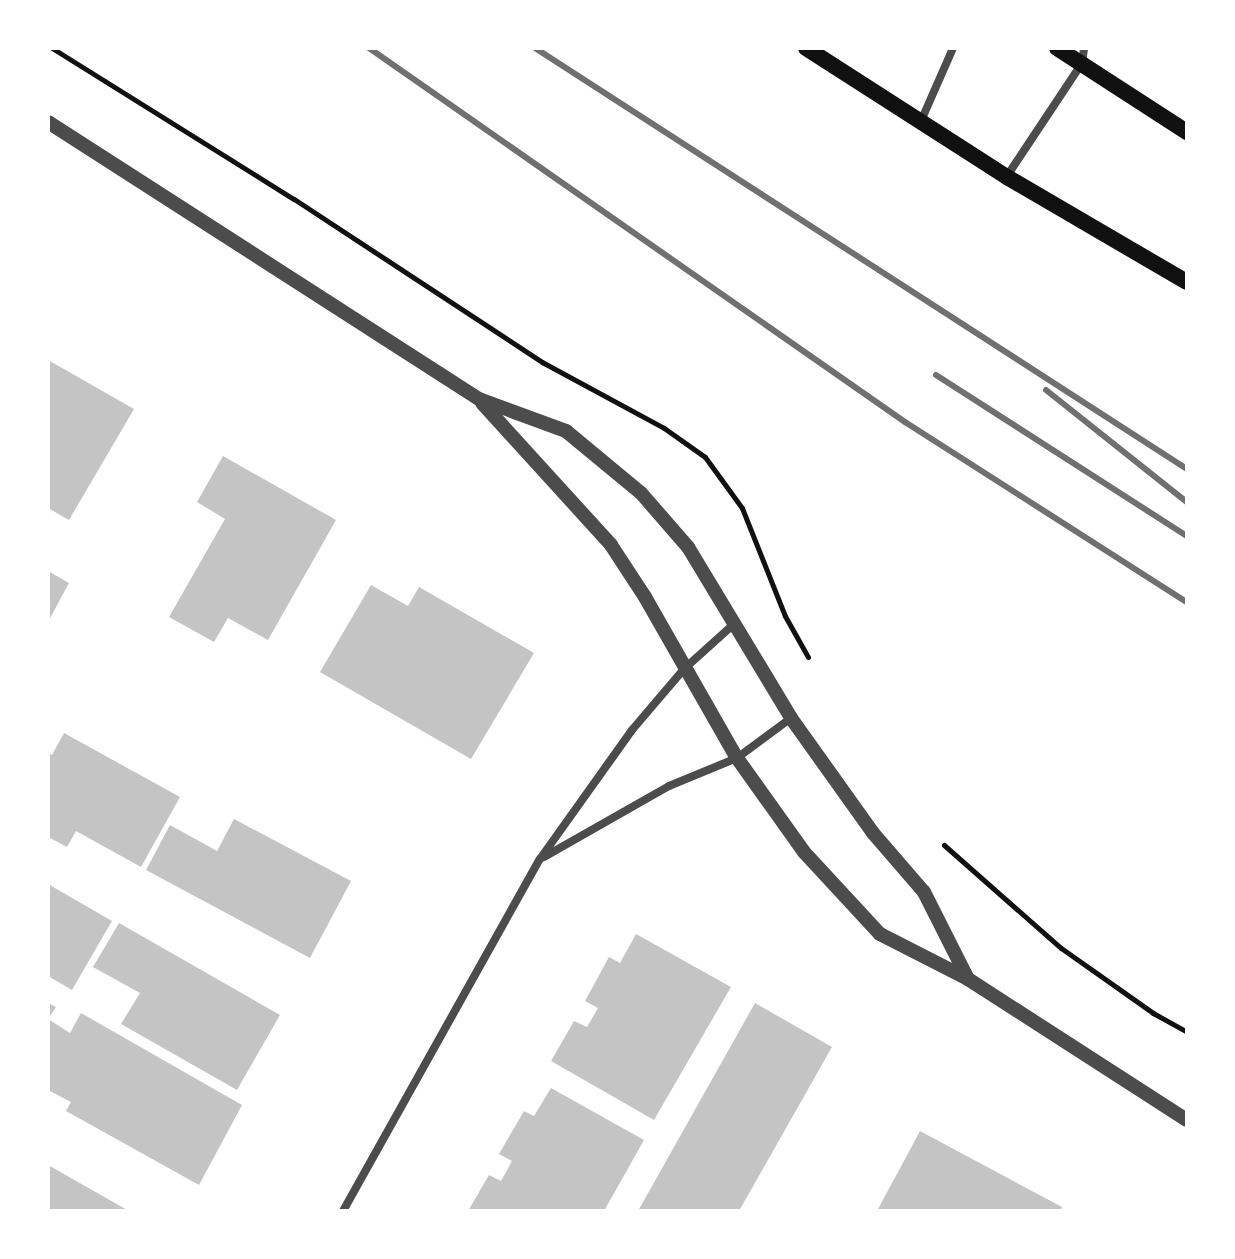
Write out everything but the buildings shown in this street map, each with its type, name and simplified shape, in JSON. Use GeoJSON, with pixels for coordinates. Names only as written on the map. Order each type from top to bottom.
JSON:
{"type":"FeatureCollection","features":[{"type":"Feature","properties":{"kind":"main road"},"geometry":{"type":"LineString","coordinates":[[806,48],[1007,177],[1187,282]]}},
{"type":"Feature","properties":{"kind":"main road"},"geometry":{"type":"LineString","coordinates":[[1057,48],[1083,56],[1187,132]]}},
{"type":"Feature","properties":{"kind":"street"},"geometry":{"type":"LineString","coordinates":[[920,122],[953,48]]}},
{"type":"Feature","properties":{"kind":"street"},"geometry":{"type":"LineString","coordinates":[[1007,177],[1083,56]]}},
{"type":"Feature","properties":{"kind":"street"},"geometry":{"type":"LineString","coordinates":[[48,122],[479,399],[566,431],[641,493],[688,547],[736,622],[791,718],[873,833],[924,892],[968,979]]}},
{"type":"Feature","properties":{"kind":"street"},"geometry":{"type":"LineString","coordinates":[[479,399],[611,545],[645,597],[737,758],[804,852],[880,934],[968,979],[1187,1120]]}},
{"type":"Feature","properties":{"kind":"street"},"geometry":{"type":"LineString","coordinates":[[343,1211],[540,859],[632,730],[684,669],[736,622]]}},
{"type":"Feature","properties":{"kind":"street"},"geometry":{"type":"LineString","coordinates":[[540,859],[669,786],[737,758],[791,718]]}},
{"type":"Feature","properties":{"kind":"railway"},"geometry":{"type":"LineString","coordinates":[[369,48],[905,422],[1187,602]]}},
{"type":"Feature","properties":{"kind":"railway"},"geometry":{"type":"LineString","coordinates":[[535,48],[1187,469]]}},
{"type":"Feature","properties":{"kind":"railway"},"geometry":{"type":"LineString","coordinates":[[936,375],[1187,536]]}},
{"type":"Feature","properties":{"kind":"railway"},"geometry":{"type":"LineString","coordinates":[[1046,390],[1187,502]]}}]}
